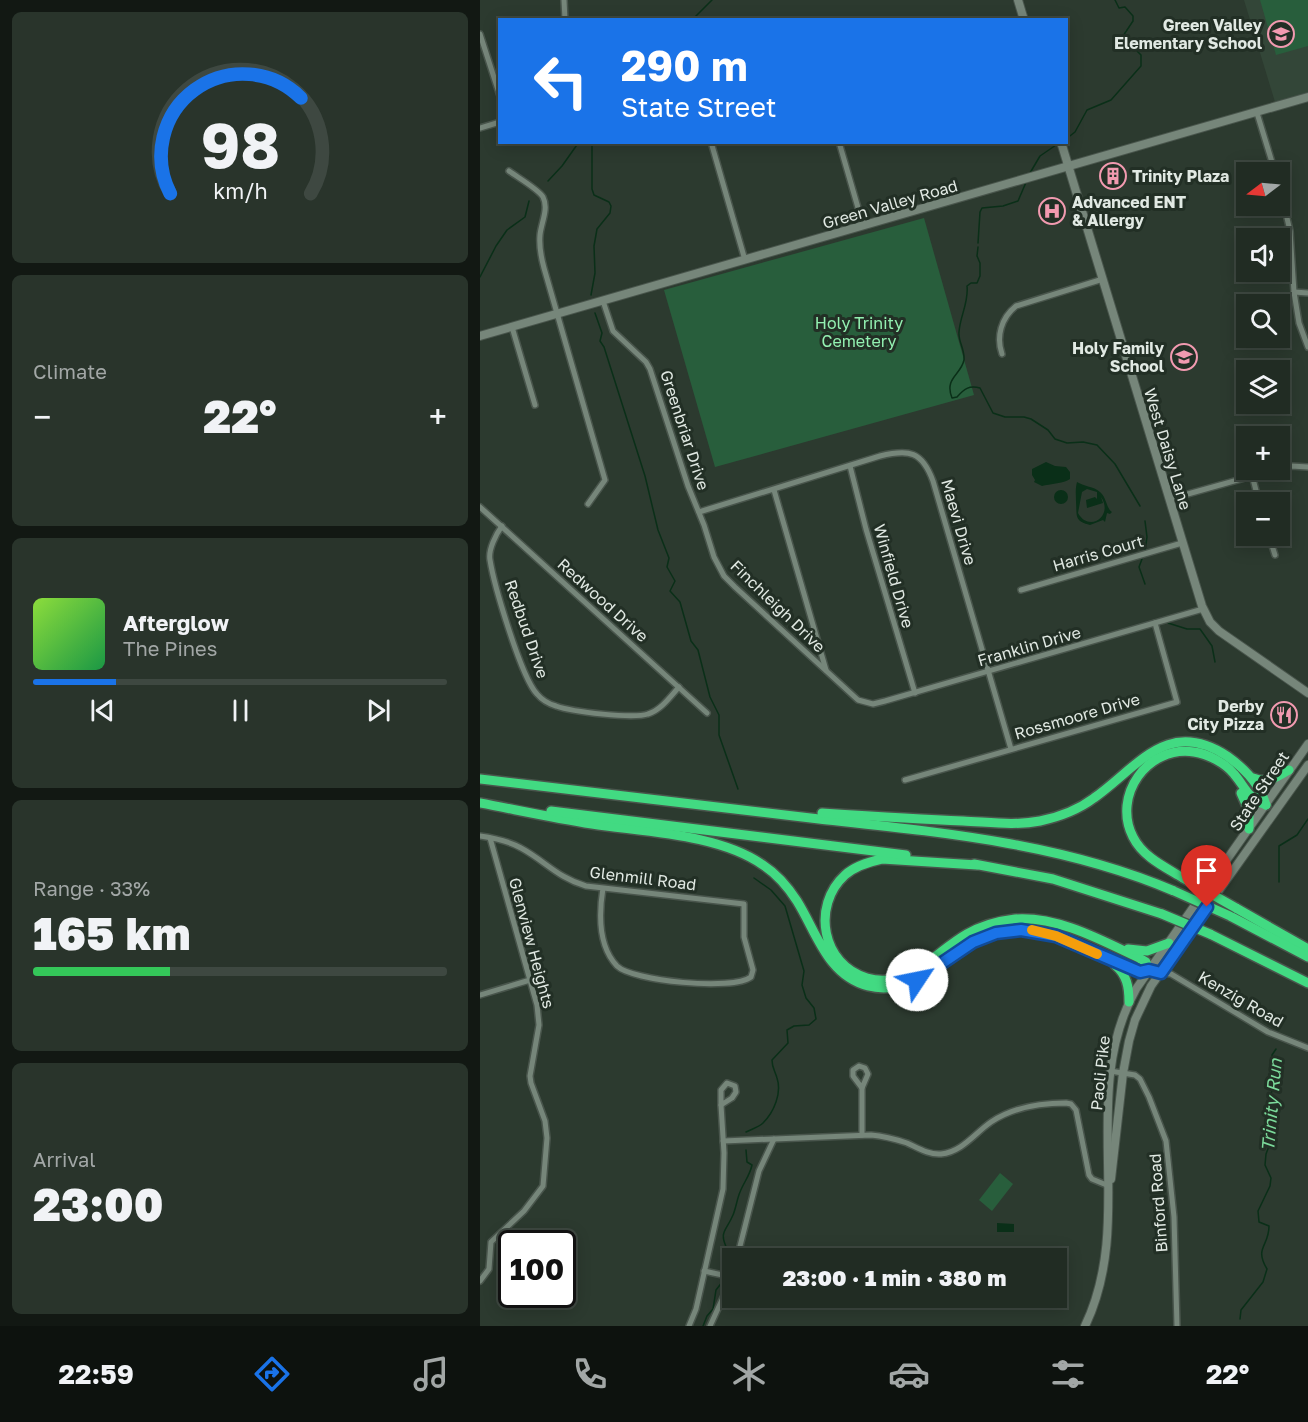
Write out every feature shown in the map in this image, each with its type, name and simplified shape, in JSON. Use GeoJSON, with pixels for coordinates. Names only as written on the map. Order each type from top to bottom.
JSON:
{"type":"FeatureCollection","features":[{"type":"Feature","properties":{"kind":"highway"},"geometry":{"type":"LineString","coordinates":[[754,810],[1022,823],[1053,818],[1081,807],[1104,791],[1144,756],[1177,742],[1200,744],[1221,753],[1253,778],[1262,781],[1278,777],[1289,770]]}},
{"type":"Feature","properties":{"kind":"highway"},"geometry":{"type":"LineString","coordinates":[[1266,805],[1252,799],[1232,771],[1204,754],[1170,753],[1158,758],[1140,772],[1129,792],[1127,816],[1134,839],[1151,858],[1233,912],[1308,957]]}},
{"type":"Feature","properties":{"kind":"highway"},"geometry":{"type":"LineString","coordinates":[[1224,765],[1247,805],[1250,818],[1249,829]]}},
{"type":"Feature","properties":{"kind":"highway"},"geometry":{"type":"LineString","coordinates":[[1239,766],[1259,787],[1266,805]]}},
{"type":"Feature","properties":{"kind":"highway"},"geometry":{"type":"LineString","coordinates":[[480,778],[928,830],[1020,845],[1091,863],[1154,883],[1233,912],[1308,948]]}},
{"type":"Feature","properties":{"kind":"highway"},"geometry":{"type":"LineString","coordinates":[[480,803],[937,858],[1053,879],[1162,914],[1210,934],[1308,983]]}},
{"type":"Feature","properties":{"kind":"highway"},"geometry":{"type":"LineString","coordinates":[[480,803],[580,822],[699,840],[741,853],[764,866],[788,888],[835,966],[850,978],[867,986],[892,988],[904,985],[928,974],[973,942],[996,933],[1021,930],[1045,932],[1112,962],[1122,972],[1127,983],[1129,1002]]}},
{"type":"Feature","properties":{"kind":"highway"},"geometry":{"type":"LineString","coordinates":[[977,865],[882,859],[856,867],[841,880],[830,896],[825,921],[830,946],[850,970],[867,978],[879,980],[902,977],[913,972],[966,934],[1003,921],[1028,919],[1053,923],[1079,932],[1146,962],[1149,970],[1140,972],[1100,956]]}},
{"type":"Feature","properties":{"kind":"highway"},"geometry":{"type":"LineString","coordinates":[[1119,949],[1147,951],[1169,943]]}},
{"type":"Feature","properties":{"kind":"street"},"geometry":{"type":"LineString","coordinates":[[564,0],[565,18]]}},
{"type":"Feature","properties":{"kind":"street"},"geometry":{"type":"LineString","coordinates":[[1018,0],[1023,18]]}},
{"type":"Feature","properties":{"kind":"street"},"geometry":{"type":"LineString","coordinates":[[480,34],[498,90]]}},
{"type":"Feature","properties":{"kind":"street","name":"Green Valley Road"},"geometry":{"type":"LineString","coordinates":[[480,336],[1308,97]]}},
{"type":"Feature","properties":{"kind":"street"},"geometry":{"type":"LineString","coordinates":[[1257,113],[1272,162]]}},
{"type":"Feature","properties":{"kind":"street"},"geometry":{"type":"LineString","coordinates":[[480,128],[498,123]]}},
{"type":"Feature","properties":{"kind":"street"},"geometry":{"type":"LineString","coordinates":[[712,144],[744,260]]}},
{"type":"Feature","properties":{"kind":"street"},"geometry":{"type":"LineString","coordinates":[[839,144],[863,225]]}},
{"type":"Feature","properties":{"kind":"street","name":"West Daisy Lane"},"geometry":{"type":"LineString","coordinates":[[1062,144],[1203,609],[1210,622],[1219,631],[1308,693]]}},
{"type":"Feature","properties":{"kind":"street"},"geometry":{"type":"LineString","coordinates":[[509,171],[542,196],[545,213],[540,233],[540,249],[605,480],[588,504]]}},
{"type":"Feature","properties":{"kind":"street"},"geometry":{"type":"LineString","coordinates":[[1286,216],[1299,323],[1308,347]]}},
{"type":"Feature","properties":{"kind":"street"},"geometry":{"type":"LineString","coordinates":[[1002,354],[999,335],[1007,316],[1016,306],[1103,279]]}},
{"type":"Feature","properties":{"kind":"street"},"geometry":{"type":"LineString","coordinates":[[1294,292],[1308,293]]}},
{"type":"Feature","properties":{"kind":"street","name":"Greenbriar Drive"},"geometry":{"type":"LineString","coordinates":[[603,301],[613,331],[646,362],[650,369],[684,476],[699,512]]}},
{"type":"Feature","properties":{"kind":"street"},"geometry":{"type":"LineString","coordinates":[[512,327],[535,405]]}},
{"type":"Feature","properties":{"kind":"street","name":"Maevi Drive"},"geometry":{"type":"LineString","coordinates":[[699,512],[880,456],[899,453],[916,455],[925,463],[933,481],[1011,749]]}},
{"type":"Feature","properties":{"kind":"street","name":"Winfield Drive"},"geometry":{"type":"LineString","coordinates":[[850,466],[915,693]]}},
{"type":"Feature","properties":{"kind":"street"},"geometry":{"type":"LineString","coordinates":[[1290,466],[1308,467]]}},
{"type":"Feature","properties":{"kind":"street"},"geometry":{"type":"LineString","coordinates":[[1170,499],[1236,480]]}},
{"type":"Feature","properties":{"kind":"street"},"geometry":{"type":"LineString","coordinates":[[774,490],[826,671]]}},
{"type":"Feature","properties":{"kind":"street","name":"Redwood Drive"},"geometry":{"type":"LineString","coordinates":[[480,507],[707,712]]}},
{"type":"Feature","properties":{"kind":"street","name":"Finchleigh Drive"},"geometry":{"type":"LineString","coordinates":[[699,512],[714,557],[724,576],[863,703]]}},
{"type":"Feature","properties":{"kind":"street","name":"Redbud Drive"},"geometry":{"type":"LineString","coordinates":[[502,526],[496,533],[489,558],[521,664],[538,695],[548,703],[560,707],[634,716],[647,715],[658,709],[679,687]]}},
{"type":"Feature","properties":{"kind":"street","name":"Harris Court"},"geometry":{"type":"LineString","coordinates":[[1020,590],[1182,543]]}},
{"type":"Feature","properties":{"kind":"street"},"geometry":{"type":"LineString","coordinates":[[1272,546],[1275,555]]}},
{"type":"Feature","properties":{"kind":"street","name":"Franklin Drive"},"geometry":{"type":"LineString","coordinates":[[863,703],[873,704],[915,693],[1203,609]]}},
{"type":"Feature","properties":{"kind":"street","name":"Rossmoore Drive"},"geometry":{"type":"LineString","coordinates":[[905,780],[1177,702],[1155,623]]}},
{"type":"Feature","properties":{"kind":"street","name":"State Street"},"geometry":{"type":"LineString","coordinates":[[1149,970],[1308,744]]}},
{"type":"Feature","properties":{"kind":"street","name":"State Street"},"geometry":{"type":"LineString","coordinates":[[1161,973],[1308,765]]}},
{"type":"Feature","properties":{"kind":"street"},"geometry":{"type":"LineString","coordinates":[[1266,805],[1275,811]]}},
{"type":"Feature","properties":{"kind":"street","name":"Glenmill Road"},"geometry":{"type":"LineString","coordinates":[[480,836],[520,847],[570,881],[603,888],[744,904],[743,926],[753,970],[751,978],[732,984],[687,982],[629,974],[623,971],[613,961],[606,948],[601,926],[603,888]]}},
{"type":"Feature","properties":{"kind":"street","name":"Glenview Heights"},"geometry":{"type":"LineString","coordinates":[[480,1281],[489,1269],[491,1242],[524,1211],[543,1186],[547,1138],[540,1106],[531,1083],[538,1025],[537,1005],[490,838]]}},
{"type":"Feature","properties":{"kind":"street"},"geometry":{"type":"LineString","coordinates":[[1149,970],[1161,973]]}},
{"type":"Feature","properties":{"kind":"street","name":"Paoli Pike"},"geometry":{"type":"LineString","coordinates":[[1085,1326],[1105,1269],[1108,1236],[1107,1168],[1110,1071],[1115,1039],[1129,1002],[1149,970]]}},
{"type":"Feature","properties":{"kind":"street","name":"Kenzig Road"},"geometry":{"type":"LineString","coordinates":[[1161,973],[1171,974],[1278,1037],[1308,1048]]}},
{"type":"Feature","properties":{"kind":"street","name":"Paoli Pike"},"geometry":{"type":"LineString","coordinates":[[1109,1186],[1123,1073],[1135,1020],[1151,986],[1161,973]]}},
{"type":"Feature","properties":{"kind":"street"},"geometry":{"type":"LineString","coordinates":[[480,995],[530,981]]}},
{"type":"Feature","properties":{"kind":"street","name":"Binford Road"},"geometry":{"type":"LineString","coordinates":[[1110,1071],[1135,1075],[1140,1079],[1166,1141],[1174,1217],[1177,1326]]}},
{"type":"Feature","properties":{"kind":"street"},"geometry":{"type":"LineString","coordinates":[[862,1088],[862,1135]]}},
{"type":"Feature","properties":{"kind":"street"},"geometry":{"type":"LineString","coordinates":[[723,1141],[862,1135],[885,1137],[926,1152],[942,1154],[960,1147],[1003,1115],[1041,1105],[1071,1104],[1078,1115],[1089,1175],[1092,1179],[1109,1186]]}},
{"type":"Feature","properties":{"kind":"street"},"geometry":{"type":"LineString","coordinates":[[689,1326],[696,1310],[723,1189],[721,1105]]}},
{"type":"Feature","properties":{"kind":"street"},"geometry":{"type":"LineString","coordinates":[[740,1248],[759,1171],[774,1139]]}},
{"type":"Feature","properties":{"kind":"street"},"geometry":{"type":"LineString","coordinates":[[704,1271],[722,1275]]}},
{"type":"Feature","properties":{"kind":"street"},"geometry":{"type":"LineString","coordinates":[[710,1326],[722,1299]]}},
{"type":"Feature","properties":{"kind":"shaded area","name":"Green Valley Elementary School"},"geometry":{"type":"Polygon","coordinates":[[[1244,0],[1308,0],[1308,92],[1275,102],[1244,0]]]}},
{"type":"Feature","properties":{"kind":"shaded area"},"geometry":{"type":"Polygon","coordinates":[[[1046,462],[1066,467],[1070,472],[1070,479],[1042,486],[1034,482],[1032,469],[1046,462]]]}},
{"type":"Feature","properties":{"kind":"shaded area"},"geometry":{"type":"Polygon","coordinates":[[[1077,482],[1102,494],[1112,512],[1107,513],[1105,522],[1103,520],[1090,525],[1079,520],[1076,511],[1077,482]],[[1087,489],[1082,492],[1078,513],[1088,522],[1098,520],[1104,510],[1104,504],[1101,497],[1103,503],[1087,508],[1086,500],[1095,497],[1097,499],[1097,492],[1087,489]]]}},
{"type":"Feature","properties":{"kind":"shaded area"},"geometry":{"type":"Polygon","coordinates":[[[1061,490],[1066,492],[1068,497],[1066,502],[1061,504],[1056,502],[1054,497],[1056,492],[1061,490]]]}},
{"type":"Feature","properties":{"kind":"shaded area"},"geometry":{"type":"Polygon","coordinates":[[[997,1223],[1014,1224],[1014,1232],[997,1232],[997,1223]]]}},
{"type":"Feature","properties":{"kind":"green space"},"geometry":{"type":"Polygon","coordinates":[[[1260,0],[1308,0],[1308,46],[1276,55],[1260,0]]]}},
{"type":"Feature","properties":{"kind":"green space","name":"Holy Trinity Cemetery"},"geometry":{"type":"Polygon","coordinates":[[[924,218],[974,395],[715,467],[664,290],[924,218]]]}},
{"type":"Feature","properties":{"kind":"green space"},"geometry":{"type":"Polygon","coordinates":[[[1000,1173],[1013,1184],[992,1211],[979,1200],[1000,1173]]]}},
{"type":"Feature","properties":{"kind":"waterway"},"geometry":{"type":"LineString","coordinates":[[694,18],[712,0]]}},
{"type":"Feature","properties":{"kind":"waterway","name":"Trinity Run"},"geometry":{"type":"LineString","coordinates":[[1068,137],[1075,132],[1087,110],[1111,100],[1141,66],[1141,55],[1135,49],[1127,47],[1123,36],[1133,21],[1133,16],[1125,7],[1119,8],[1115,0]]}},
{"type":"Feature","properties":{"kind":"waterway"},"geometry":{"type":"LineString","coordinates":[[548,181],[578,144]]}},
{"type":"Feature","properties":{"kind":"waterway"},"geometry":{"type":"LineString","coordinates":[[591,295],[595,273],[594,246],[597,229],[610,213],[611,206],[609,202],[594,195],[592,189],[592,144]]}},
{"type":"Feature","properties":{"kind":"waterway","name":"Trinity Run"},"geometry":{"type":"LineString","coordinates":[[1030,173],[1040,156],[1058,144]]}},
{"type":"Feature","properties":{"kind":"waterway","name":"Trinity Run"},"geometry":{"type":"LineString","coordinates":[[978,243],[982,208],[1003,206],[1018,201],[1027,180]]}},
{"type":"Feature","properties":{"kind":"waterway"},"geometry":{"type":"LineString","coordinates":[[480,277],[507,230],[525,217],[529,201]]}},
{"type":"Feature","properties":{"kind":"waterway","name":"Trinity Run"},"geometry":{"type":"LineString","coordinates":[[978,247],[980,276],[977,283],[967,286],[967,298],[959,332],[964,360],[951,381],[952,398],[957,397],[967,388],[980,388],[993,413],[1005,417],[1031,419],[1048,430],[1055,439],[1067,443],[1083,442],[1097,445],[1115,464],[1140,506]]}},
{"type":"Feature","properties":{"kind":"waterway"},"geometry":{"type":"LineString","coordinates":[[595,313],[602,333],[600,341],[604,347],[645,476],[658,530],[669,558],[667,567],[675,581],[670,591],[680,602],[691,641],[698,650],[710,697],[719,715],[719,735],[738,789]]}},
{"type":"Feature","properties":{"kind":"waterway","name":"Trinity Run"},"geometry":{"type":"LineString","coordinates":[[1145,521],[1147,537],[1145,551]]}},
{"type":"Feature","properties":{"kind":"waterway","name":"Trinity Run"},"geometry":{"type":"LineString","coordinates":[[1142,559],[1139,567],[1145,584]]}},
{"type":"Feature","properties":{"kind":"waterway","name":"Trinity Run"},"geometry":{"type":"LineString","coordinates":[[1168,623],[1187,629],[1200,629],[1212,646],[1215,662]]}},
{"type":"Feature","properties":{"kind":"waterway","name":"Trinity Run"},"geometry":{"type":"LineString","coordinates":[[1279,882],[1279,846],[1297,835],[1308,819]]}},
{"type":"Feature","properties":{"kind":"waterway"},"geometry":{"type":"LineString","coordinates":[[746,1132],[763,1123],[776,1102],[778,1084],[772,1060],[788,1043],[787,1030],[794,1026],[809,1025],[816,1019],[814,1008],[806,998],[802,985],[804,971],[785,906],[771,890],[754,878]]}},
{"type":"Feature","properties":{"kind":"waterway","name":"Trinity Run"},"geometry":{"type":"LineString","coordinates":[[1277,1020],[1277,1028]]}},
{"type":"Feature","properties":{"kind":"waterway","name":"Trinity Run"},"geometry":{"type":"LineString","coordinates":[[1240,1319],[1241,1310],[1263,1282],[1267,1269],[1263,1262],[1262,1251],[1269,1226],[1259,1222],[1258,1211],[1270,1186],[1271,1178],[1265,1165],[1271,1141],[1268,1102],[1273,1088],[1275,1067],[1272,1055],[1276,1049]]}},
{"type":"Feature","properties":{"kind":"waterway"},"geometry":{"type":"LineString","coordinates":[[727,1248],[723,1235],[752,1165],[747,1162],[746,1150]]}},
{"type":"Feature","properties":{"kind":"waterway"},"geometry":{"type":"LineString","coordinates":[[703,1326],[713,1309],[716,1290],[722,1282]]}},
{"type":"Feature","properties":{"kind":"slow traffic"},"geometry":{"type":"LineString","coordinates":[[1032,930],[1067,940],[1097,954]]}},
{"type":"Feature","properties":{"kind":"place","name":"Green Valley Elementary School"},"geometry":{"type":"Point","coordinates":[1281,34]}},
{"type":"Feature","properties":{"kind":"place","name":"Trinity Plaza"},"geometry":{"type":"Point","coordinates":[1113,176]}},
{"type":"Feature","properties":{"kind":"place","name":"Advanced ENT & Allergy"},"geometry":{"type":"Point","coordinates":[1052,211]}},
{"type":"Feature","properties":{"kind":"place","name":"Holy Family School"},"geometry":{"type":"Point","coordinates":[1184,357]}},
{"type":"Feature","properties":{"kind":"place","name":"Derby City Pizza"},"geometry":{"type":"Point","coordinates":[1284,715]}},
{"type":"Feature","properties":{"kind":"route"},"geometry":{"type":"LineString","coordinates":[[917,980],[973,942],[996,933],[1021,930],[1045,932],[1140,972],[1149,970],[1161,973],[1207,907]]}}]}
